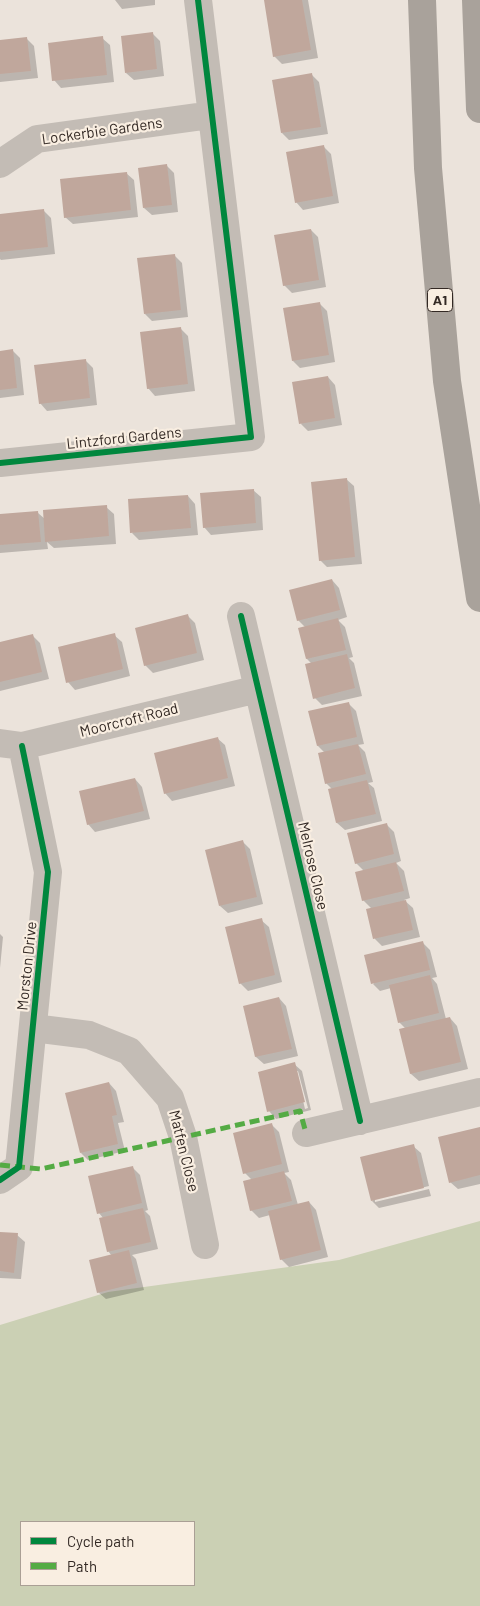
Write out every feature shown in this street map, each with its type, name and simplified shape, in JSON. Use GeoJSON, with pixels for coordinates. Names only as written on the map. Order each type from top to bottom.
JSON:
{"type":"FeatureCollection","features":[{"type":"Feature","properties":{"kind":"highway","name":"A1"},"geometry":{"type":"LineString","coordinates":[[422,0],[428,168],[447,381],[472,556],[480,598]]}},
{"type":"Feature","properties":{"kind":"highway"},"geometry":{"type":"LineString","coordinates":[[476,0],[480,109]]}},
{"type":"Feature","properties":{"kind":"street"},"geometry":{"type":"LineString","coordinates":[[198,0],[211,115]]}},
{"type":"Feature","properties":{"kind":"street","name":"Lockerbie Gardens"},"geometry":{"type":"LineString","coordinates":[[0,164],[37,139],[211,115]]}},
{"type":"Feature","properties":{"kind":"street","name":"Lintzford Gardens"},"geometry":{"type":"LineString","coordinates":[[0,463],[251,437],[211,115]]}},
{"type":"Feature","properties":{"kind":"street","name":"Melrose Close"},"geometry":{"type":"LineString","coordinates":[[241,616],[360,1121]]}},
{"type":"Feature","properties":{"kind":"street","name":"Moorcroft Road"},"geometry":{"type":"LineString","coordinates":[[11,745],[258,689]]}},
{"type":"Feature","properties":{"kind":"street","name":"Morston Drive"},"geometry":{"type":"LineString","coordinates":[[0,1180],[19,1167],[48,872],[11,745]]}},
{"type":"Feature","properties":{"kind":"street","name":"Matfen Close"},"geometry":{"type":"LineString","coordinates":[[33,1028],[89,1035],[129,1051],[170,1098],[183,1137],[204,1245]]}},
{"type":"Feature","properties":{"kind":"street"},"geometry":{"type":"LineString","coordinates":[[306,1133],[480,1092]]}},
{"type":"Feature","properties":{"kind":"green space"},"geometry":{"type":"Polygon","coordinates":[[[480,1221],[480,1606],[0,1606],[0,1325],[108,1292],[339,1260],[480,1221]]]}},
{"type":"Feature","properties":{"kind":"building"},"geometry":{"type":"Polygon","coordinates":[[[264,0],[302,0],[311,50],[273,57],[264,0]]]}},
{"type":"Feature","properties":{"kind":"building"},"geometry":{"type":"Polygon","coordinates":[[[153,32],[157,69],[125,73],[121,36],[153,32]]]}},
{"type":"Feature","properties":{"kind":"building"},"geometry":{"type":"Polygon","coordinates":[[[103,36],[107,75],[52,81],[48,43],[103,36]]]}},
{"type":"Feature","properties":{"kind":"building"},"geometry":{"type":"Polygon","coordinates":[[[27,37],[31,71],[0,74],[0,40],[27,37]]]}},
{"type":"Feature","properties":{"kind":"building"},"geometry":{"type":"Polygon","coordinates":[[[312,73],[321,127],[281,133],[272,80],[312,73]]]}},
{"type":"Feature","properties":{"kind":"building"},"geometry":{"type":"Polygon","coordinates":[[[324,145],[333,196],[295,203],[286,152],[324,145]]]}},
{"type":"Feature","properties":{"kind":"building"},"geometry":{"type":"Polygon","coordinates":[[[167,164],[172,205],[143,208],[138,168],[167,164]]]}},
{"type":"Feature","properties":{"kind":"building"},"geometry":{"type":"Polygon","coordinates":[[[127,172],[131,210],[64,218],[60,179],[127,172]]]}},
{"type":"Feature","properties":{"kind":"building"},"geometry":{"type":"Polygon","coordinates":[[[44,209],[48,247],[0,252],[0,214],[44,209]]]}},
{"type":"Feature","properties":{"kind":"building"},"geometry":{"type":"Polygon","coordinates":[[[311,229],[319,280],[283,286],[274,235],[311,229]]]}},
{"type":"Feature","properties":{"kind":"building"},"geometry":{"type":"Polygon","coordinates":[[[175,254],[181,310],[144,314],[137,258],[175,254]]]}},
{"type":"Feature","properties":{"kind":"building"},"geometry":{"type":"Polygon","coordinates":[[[320,302],[329,355],[292,361],[283,308],[320,302]]]}},
{"type":"Feature","properties":{"kind":"building"},"geometry":{"type":"Polygon","coordinates":[[[181,327],[188,384],[147,389],[140,332],[181,327]]]}},
{"type":"Feature","properties":{"kind":"building"},"geometry":{"type":"Polygon","coordinates":[[[13,349],[17,388],[0,390],[0,351],[13,349]]]}},
{"type":"Feature","properties":{"kind":"building"},"geometry":{"type":"Polygon","coordinates":[[[86,359],[90,398],[39,404],[34,365],[86,359]]]}},
{"type":"Feature","properties":{"kind":"building"},"geometry":{"type":"Polygon","coordinates":[[[328,376],[335,418],[299,424],[292,382],[328,376]]]}},
{"type":"Feature","properties":{"kind":"building"},"geometry":{"type":"Polygon","coordinates":[[[347,478],[355,557],[319,561],[311,482],[347,478]]]}},
{"type":"Feature","properties":{"kind":"building"},"geometry":{"type":"Polygon","coordinates":[[[254,489],[256,523],[203,528],[200,493],[254,489]]]}},
{"type":"Feature","properties":{"kind":"building"},"geometry":{"type":"Polygon","coordinates":[[[188,495],[191,528],[130,533],[128,499],[188,495]]]}},
{"type":"Feature","properties":{"kind":"building"},"geometry":{"type":"Polygon","coordinates":[[[107,505],[109,536],[45,542],[43,510],[107,505]]]}},
{"type":"Feature","properties":{"kind":"building"},"geometry":{"type":"Polygon","coordinates":[[[38,511],[41,542],[0,545],[0,514],[38,511]]]}},
{"type":"Feature","properties":{"kind":"building"},"geometry":{"type":"Polygon","coordinates":[[[332,579],[340,610],[297,621],[289,590],[332,579]]]}},
{"type":"Feature","properties":{"kind":"building"},"geometry":{"type":"Polygon","coordinates":[[[188,614],[197,653],[144,666],[135,628],[188,614]]]}},
{"type":"Feature","properties":{"kind":"building"},"geometry":{"type":"Polygon","coordinates":[[[338,618],[346,650],[306,659],[298,628],[338,618]]]}},
{"type":"Feature","properties":{"kind":"building"},"geometry":{"type":"Polygon","coordinates":[[[115,633],[123,669],[66,683],[58,647],[115,633]]]}},
{"type":"Feature","properties":{"kind":"building"},"geometry":{"type":"Polygon","coordinates":[[[33,634],[42,672],[0,682],[0,642],[33,634]]]}},
{"type":"Feature","properties":{"kind":"building"},"geometry":{"type":"Polygon","coordinates":[[[347,654],[355,688],[313,699],[305,664],[347,654]]]}},
{"type":"Feature","properties":{"kind":"building"},"geometry":{"type":"Polygon","coordinates":[[[349,702],[357,737],[317,746],[308,711],[349,702]]]}},
{"type":"Feature","properties":{"kind":"building"},"geometry":{"type":"Polygon","coordinates":[[[218,737],[228,778],[164,794],[154,753],[218,737]]]}},
{"type":"Feature","properties":{"kind":"building"},"geometry":{"type":"Polygon","coordinates":[[[358,744],[366,774],[325,784],[318,753],[358,744]]]}},
{"type":"Feature","properties":{"kind":"building"},"geometry":{"type":"Polygon","coordinates":[[[135,778],[144,811],[87,825],[79,791],[135,778]]]}},
{"type":"Feature","properties":{"kind":"building"},"geometry":{"type":"Polygon","coordinates":[[[367,780],[376,814],[336,823],[328,789],[367,780]]]}},
{"type":"Feature","properties":{"kind":"building"},"geometry":{"type":"Polygon","coordinates":[[[387,823],[394,854],[355,864],[347,833],[387,823]]]}},
{"type":"Feature","properties":{"kind":"building"},"geometry":{"type":"Polygon","coordinates":[[[243,840],[257,897],[219,906],[205,850],[243,840]]]}},
{"type":"Feature","properties":{"kind":"building"},"geometry":{"type":"Polygon","coordinates":[[[396,862],[404,891],[362,901],[355,872],[396,862]]]}},
{"type":"Feature","properties":{"kind":"building"},"geometry":{"type":"Polygon","coordinates":[[[406,900],[413,930],[373,939],[366,909],[406,900]]]}},
{"type":"Feature","properties":{"kind":"building"},"geometry":{"type":"Polygon","coordinates":[[[262,918],[275,975],[239,984],[225,927],[262,918]]]}},
{"type":"Feature","properties":{"kind":"building"},"geometry":{"type":"Polygon","coordinates":[[[423,941],[430,970],[371,984],[364,955],[423,941]]]}},
{"type":"Feature","properties":{"kind":"building"},"geometry":{"type":"Polygon","coordinates":[[[430,975],[439,1013],[398,1023],[389,985],[430,975]]]}},
{"type":"Feature","properties":{"kind":"building"},"geometry":{"type":"Polygon","coordinates":[[[279,997],[292,1049],[255,1057],[243,1006],[279,997]]]}},
{"type":"Feature","properties":{"kind":"building"},"geometry":{"type":"Polygon","coordinates":[[[450,1017],[461,1062],[410,1074],[399,1029],[450,1017]]]}},
{"type":"Feature","properties":{"kind":"building"},"geometry":{"type":"Polygon","coordinates":[[[295,1062],[305,1102],[267,1112],[258,1072],[295,1062]]]}},
{"type":"Feature","properties":{"kind":"building"},"geometry":{"type":"Polygon","coordinates":[[[109,1082],[117,1115],[112,1116],[118,1144],[80,1153],[65,1093],[109,1082]]]}},
{"type":"Feature","properties":{"kind":"building"},"geometry":{"type":"Polygon","coordinates":[[[272,1123],[282,1164],[243,1174],[233,1133],[272,1123]]]}},
{"type":"Feature","properties":{"kind":"building"},"geometry":{"type":"Polygon","coordinates":[[[480,1127],[480,1175],[449,1183],[438,1137],[480,1127]]]}},
{"type":"Feature","properties":{"kind":"building"},"geometry":{"type":"Polygon","coordinates":[[[414,1144],[424,1188],[371,1201],[360,1157],[414,1144]]]}},
{"type":"Feature","properties":{"kind":"building"},"geometry":{"type":"Polygon","coordinates":[[[133,1166],[142,1203],[97,1214],[88,1176],[133,1166]]]}},
{"type":"Feature","properties":{"kind":"building"},"geometry":{"type":"Polygon","coordinates":[[[284,1171],[292,1201],[250,1211],[243,1181],[284,1171]]]}},
{"type":"Feature","properties":{"kind":"building"},"geometry":{"type":"Polygon","coordinates":[[[309,1201],[321,1250],[280,1260],[268,1211],[309,1201]]]}},
{"type":"Feature","properties":{"kind":"building"},"geometry":{"type":"Polygon","coordinates":[[[143,1208],[151,1242],[107,1252],[99,1218],[143,1208]]]}},
{"type":"Feature","properties":{"kind":"building"},"geometry":{"type":"Polygon","coordinates":[[[0,1232],[18,1233],[14,1273],[0,1271],[0,1232]]]}},
{"type":"Feature","properties":{"kind":"building"},"geometry":{"type":"Polygon","coordinates":[[[129,1250],[137,1283],[97,1293],[89,1260],[129,1250]]]}},
{"type":"Feature","properties":{"kind":"marked path"},"geometry":{"type":"LineString","coordinates":[[0,1165],[41,1169],[300,1111],[306,1133]]}},
{"type":"Feature","properties":{"kind":"cycle path"},"geometry":{"type":"LineString","coordinates":[[0,463],[251,437],[198,0]]}},
{"type":"Feature","properties":{"kind":"cycle path"},"geometry":{"type":"LineString","coordinates":[[241,616],[360,1121]]}},
{"type":"Feature","properties":{"kind":"cycle path"},"geometry":{"type":"LineString","coordinates":[[0,1180],[19,1167],[48,872],[22,746]]}}]}
